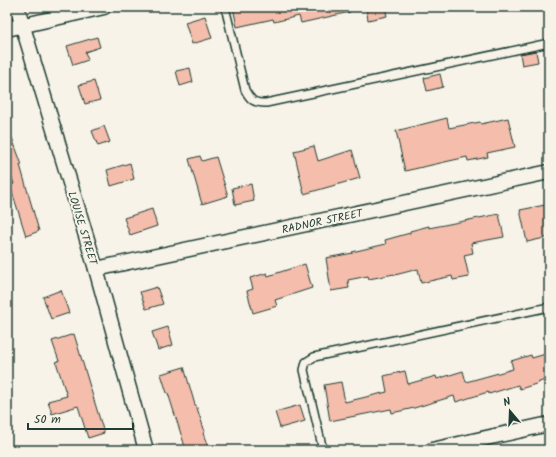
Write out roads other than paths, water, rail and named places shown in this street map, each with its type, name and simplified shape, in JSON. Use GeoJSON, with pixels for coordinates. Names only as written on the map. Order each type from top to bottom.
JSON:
{"type":"FeatureCollection","features":[{"type":"Feature","properties":{"kind":"street","name":"LOUISE STREET"},"geometry":{"type":"LineString","coordinates":[[17,7],[96,270],[146,450]]}},
{"type":"Feature","properties":{"kind":"street"},"geometry":{"type":"LineString","coordinates":[[7,29],[104,7]]}},
{"type":"Feature","properties":{"kind":"street","name":"RADNOR STREET"},"geometry":{"type":"LineString","coordinates":[[96,270],[549,172]]}},
{"type":"Feature","properties":{"kind":"street"},"geometry":{"type":"LineString","coordinates":[[432,450],[468,446],[549,424]]}},
{"type":"Feature","properties":{"kind":"lane"},"geometry":{"type":"LineString","coordinates":[[225,7],[245,90],[250,99],[257,103],[266,103],[549,43]]}},
{"type":"Feature","properties":{"kind":"lane"},"geometry":{"type":"LineString","coordinates":[[323,450],[304,370],[306,362],[314,357],[549,307]]}}]}
